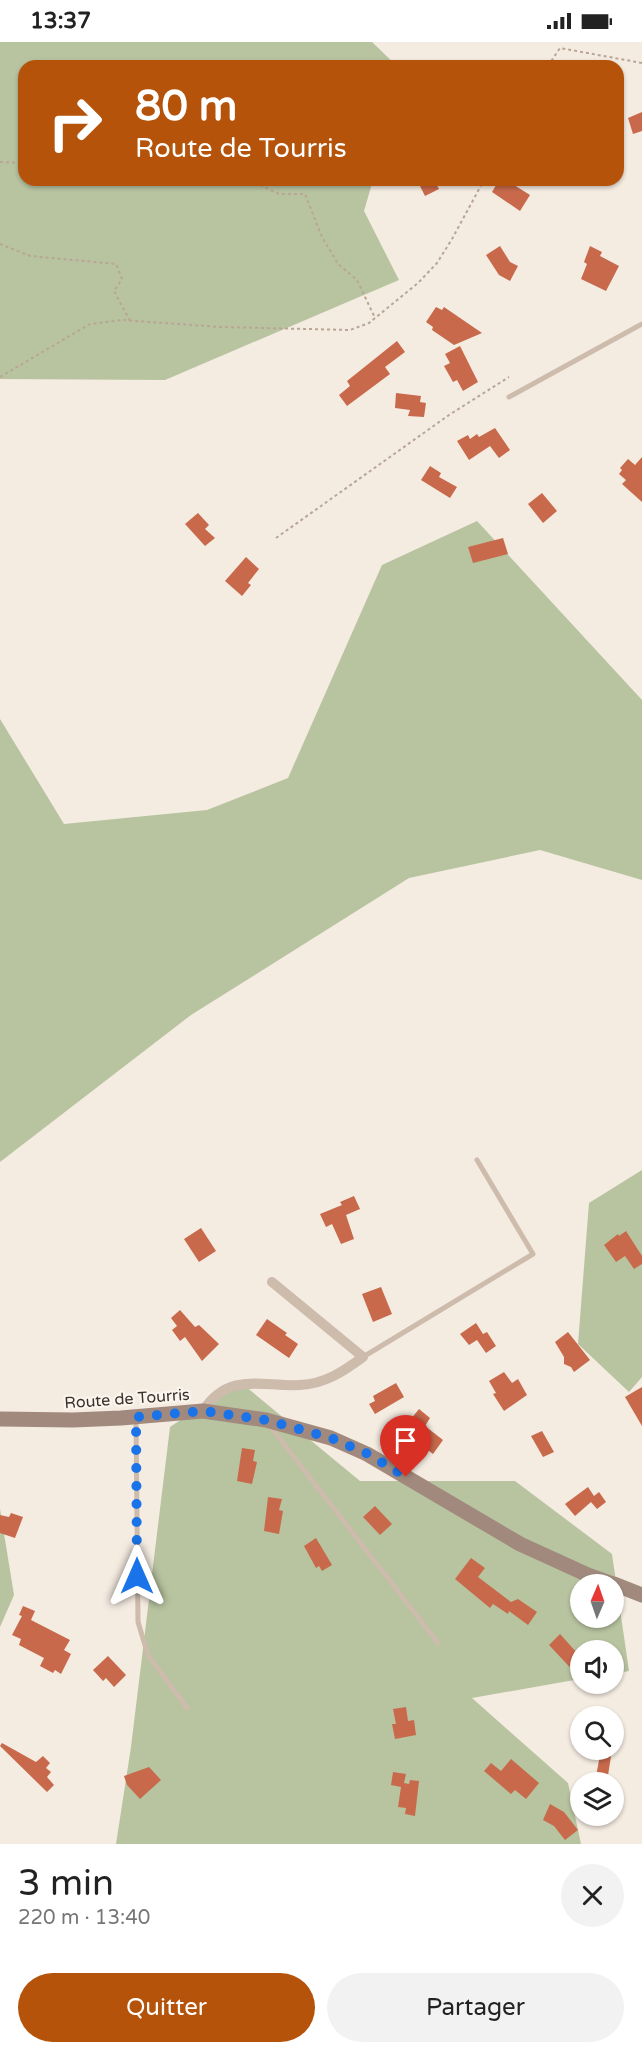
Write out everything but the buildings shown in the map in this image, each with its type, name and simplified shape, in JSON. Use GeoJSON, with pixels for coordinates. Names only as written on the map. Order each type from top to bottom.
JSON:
{"type":"FeatureCollection","features":[{"type":"Feature","properties":{"kind":"street"},"geometry":{"type":"LineString","coordinates":[[203,1411],[210,1400],[239,1384],[254,1382],[301,1385],[327,1380],[363,1357],[272,1282]]}},
{"type":"Feature","properties":{"kind":"street","name":"Route de Tourris"},"geometry":{"type":"LineString","coordinates":[[0,1419],[73,1420],[203,1411],[266,1420],[331,1438],[368,1454],[520,1544],[586,1574]]}},
{"type":"Feature","properties":{"kind":"street","name":"Route de Tourris"},"geometry":{"type":"LineString","coordinates":[[624,1588],[642,1595]]}},
{"type":"Feature","properties":{"kind":"lane"},"geometry":{"type":"LineString","coordinates":[[509,397],[642,324]]}},
{"type":"Feature","properties":{"kind":"lane"},"geometry":{"type":"LineString","coordinates":[[363,1357],[533,1254],[477,1160]]}},
{"type":"Feature","properties":{"kind":"lane"},"geometry":{"type":"LineString","coordinates":[[136,1417],[138,1622],[148,1655],[187,1708]]}},
{"type":"Feature","properties":{"kind":"lane"},"geometry":{"type":"LineString","coordinates":[[266,1420],[438,1643]]}},
{"type":"Feature","properties":{"kind":"path"},"geometry":{"type":"LineString","coordinates":[[552,60],[560,48],[560,42]]}},
{"type":"Feature","properties":{"kind":"path"},"geometry":{"type":"LineString","coordinates":[[560,48],[642,63]]}},
{"type":"Feature","properties":{"kind":"path"},"geometry":{"type":"LineString","coordinates":[[0,162],[18,163]]}},
{"type":"Feature","properties":{"kind":"path"},"geometry":{"type":"LineString","coordinates":[[262,186],[279,194],[305,194],[322,237],[338,264],[357,280],[375,318]]}},
{"type":"Feature","properties":{"kind":"path"},"geometry":{"type":"LineString","coordinates":[[0,377],[90,324],[130,321],[221,327],[350,330],[369,323],[418,283],[436,263],[481,186]]}},
{"type":"Feature","properties":{"kind":"path"},"geometry":{"type":"LineString","coordinates":[[0,244],[30,256],[116,264],[122,279],[114,291],[130,321]]}},
{"type":"Feature","properties":{"kind":"path"},"geometry":{"type":"LineString","coordinates":[[276,538],[508,376]]}},
{"type":"Feature","properties":{"kind":"green space"},"geometry":{"type":"Polygon","coordinates":[[[0,42],[372,42],[391,60],[18,60],[18,186],[371,186],[364,211],[399,280],[165,380],[0,379],[0,42]]]}},
{"type":"Feature","properties":{"kind":"green space"},"geometry":{"type":"Polygon","coordinates":[[[477,521],[642,700],[642,880],[540,850],[409,878],[191,1015],[0,1162],[0,719],[64,824],[207,810],[288,778],[382,565],[477,521]]]}},
{"type":"Feature","properties":{"kind":"green space"},"geometry":{"type":"Polygon","coordinates":[[[642,1170],[642,1377],[629,1392],[578,1344],[589,1203],[642,1170]]]}},
{"type":"Feature","properties":{"kind":"green space"},"geometry":{"type":"Polygon","coordinates":[[[239,1381],[360,1481],[515,1481],[612,1554],[615,1574],[570,1574],[570,1628],[623,1628],[629,1671],[624,1672],[624,1640],[570,1640],[570,1681],[472,1698],[568,1783],[570,1826],[577,1826],[581,1844],[116,1844],[131,1747],[170,1427],[239,1381]]]}},
{"type":"Feature","properties":{"kind":"green space"},"geometry":{"type":"Polygon","coordinates":[[[0,1509],[14,1595],[0,1627],[0,1509]]]}},
{"type":"Feature","properties":{"kind":"route"},"geometry":{"type":"LineString","coordinates":[[137,1576],[136,1417],[203,1411],[266,1420],[331,1438],[368,1454],[406,1477]]}}]}
